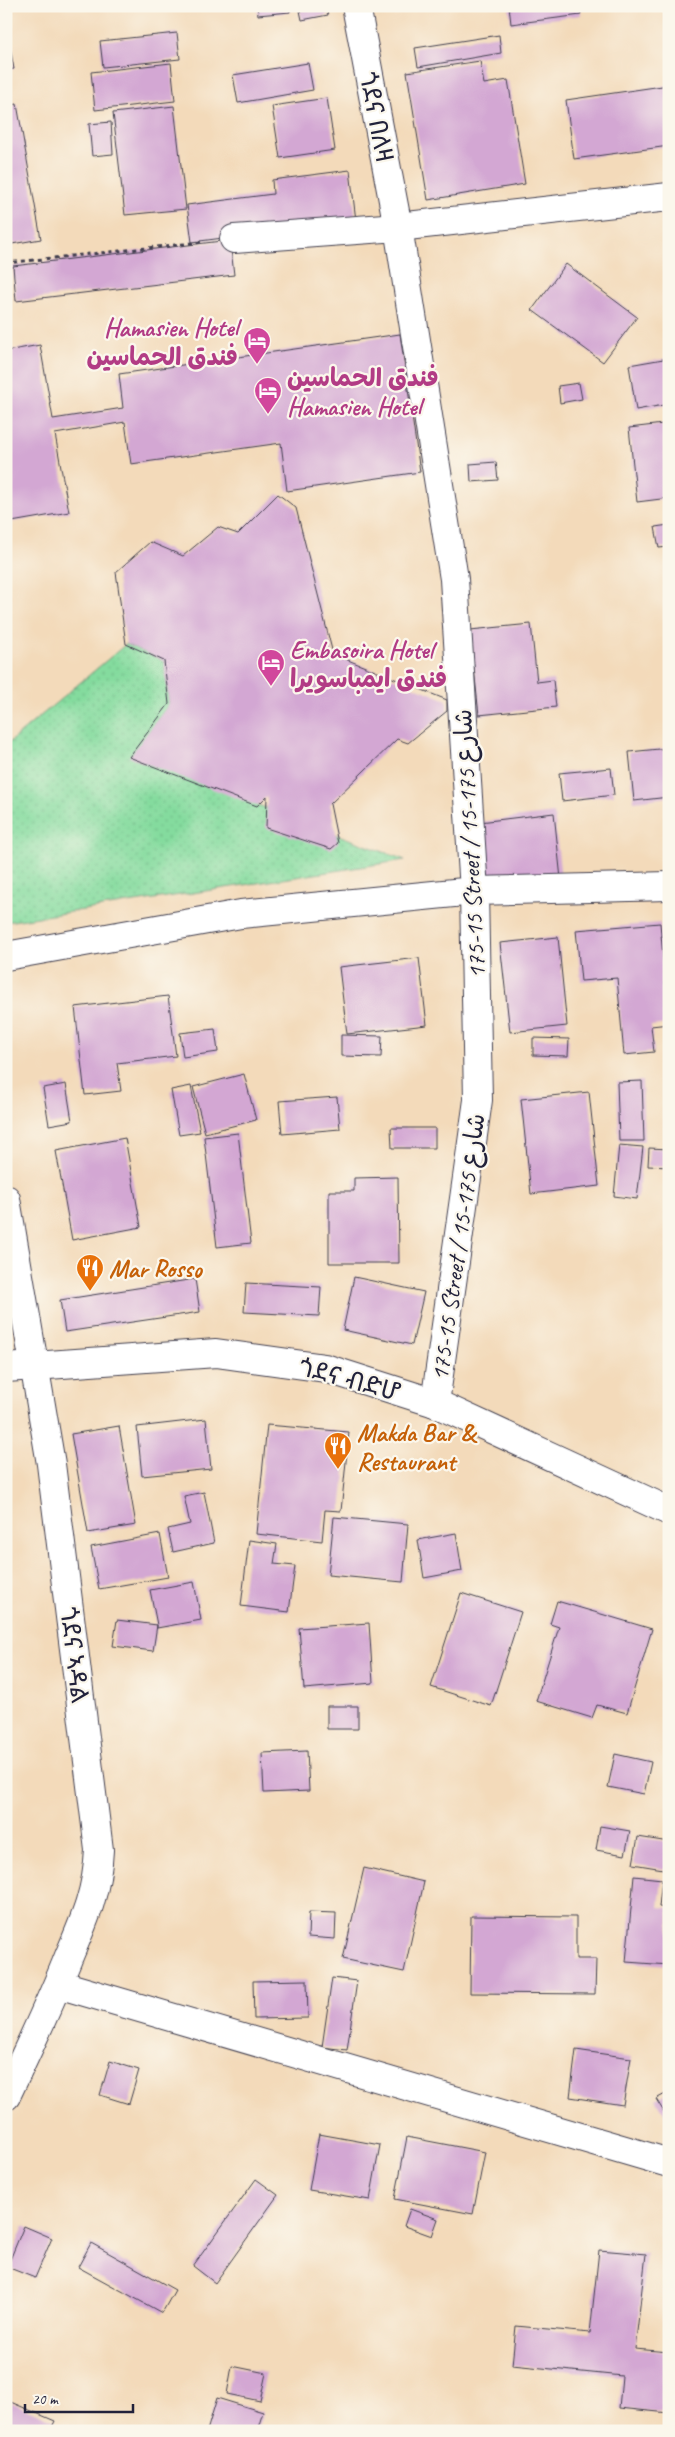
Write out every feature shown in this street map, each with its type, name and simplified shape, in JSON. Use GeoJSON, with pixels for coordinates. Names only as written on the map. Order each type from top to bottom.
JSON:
{"type":"FeatureCollection","features":[{"type":"Feature","properties":{"kind":"street","name":"ጎደና በለዛ"},"geometry":{"type":"LineString","coordinates":[[356,6],[398,227]]}},
{"type":"Feature","properties":{"kind":"street"},"geometry":{"type":"LineString","coordinates":[[234,238],[398,227],[669,197]]}},
{"type":"Feature","properties":{"kind":"street","name":"175-15 Street / شارع 175-15"},"geometry":{"type":"LineString","coordinates":[[398,227],[454,579],[474,891],[478,1100],[435,1403]]}},
{"type":"Feature","properties":{"kind":"street"},"geometry":{"type":"LineString","coordinates":[[6,956],[241,914],[474,891],[669,886]]}},
{"type":"Feature","properties":{"kind":"street","name":"ጎደና ኣዳል"},"geometry":{"type":"LineString","coordinates":[[6,1199],[51,1464],[99,1850],[98,1876],[91,1903],[58,1984],[6,2096]]}},
{"type":"Feature","properties":{"kind":"street","name":"ጎደና ብድሆ"},"geometry":{"type":"LineString","coordinates":[[6,1368],[216,1354],[325,1368],[435,1403],[669,1511]]}},
{"type":"Feature","properties":{"kind":"street"},"geometry":{"type":"LineString","coordinates":[[58,1984],[669,2163]]}},
{"type":"Feature","properties":{"kind":"path"},"geometry":{"type":"LineString","coordinates":[[6,263],[234,238]]}},
{"type":"Feature","properties":{"kind":"green space"},"geometry":{"type":"Polygon","coordinates":[[[126,644],[164,661],[169,704],[130,757],[405,860],[6,922],[6,745],[126,644]]]}},
{"type":"Feature","properties":{"kind":"building"},"geometry":{"type":"Polygon","coordinates":[[[257,6],[289,6],[290,12],[258,15],[257,6]]]}},
{"type":"Feature","properties":{"kind":"building"},"geometry":{"type":"Polygon","coordinates":[[[299,6],[326,6],[328,15],[302,20],[299,6]]]}},
{"type":"Feature","properties":{"kind":"building"},"geometry":{"type":"Polygon","coordinates":[[[509,6],[580,6],[581,15],[511,24],[509,6]]]}},
{"type":"Feature","properties":{"kind":"building"},"geometry":{"type":"Polygon","coordinates":[[[6,24],[14,69],[6,70],[6,24]]]}},
{"type":"Feature","properties":{"kind":"building"},"geometry":{"type":"Polygon","coordinates":[[[177,33],[180,59],[103,67],[100,41],[177,33]]]}},
{"type":"Feature","properties":{"kind":"building"},"geometry":{"type":"Polygon","coordinates":[[[499,35],[501,53],[418,67],[415,48],[499,35]]]}},
{"type":"Feature","properties":{"kind":"building"},"geometry":{"type":"Polygon","coordinates":[[[480,61],[484,84],[508,80],[525,184],[428,200],[407,72],[480,61]]]}},
{"type":"Feature","properties":{"kind":"building"},"geometry":{"type":"Polygon","coordinates":[[[171,63],[175,101],[95,110],[91,72],[171,63]]]}},
{"type":"Feature","properties":{"kind":"building"},"geometry":{"type":"Polygon","coordinates":[[[308,63],[313,90],[238,103],[233,75],[308,63]]]}},
{"type":"Feature","properties":{"kind":"building"},"geometry":{"type":"Polygon","coordinates":[[[669,85],[669,146],[574,159],[566,100],[669,85]]]}},
{"type":"Feature","properties":{"kind":"building"},"geometry":{"type":"Polygon","coordinates":[[[327,98],[335,150],[280,158],[272,106],[327,98]]]}},
{"type":"Feature","properties":{"kind":"building"},"geometry":{"type":"Polygon","coordinates":[[[17,104],[41,239],[6,245],[6,106],[17,104]]]}},
{"type":"Feature","properties":{"kind":"building"},"geometry":{"type":"Polygon","coordinates":[[[174,106],[186,209],[125,215],[113,113],[174,106]]]}},
{"type":"Feature","properties":{"kind":"building"},"geometry":{"type":"Polygon","coordinates":[[[111,122],[113,154],[92,156],[89,124],[111,122]]]}},
{"type":"Feature","properties":{"kind":"building"},"geometry":{"type":"Polygon","coordinates":[[[350,170],[356,221],[192,242],[187,205],[273,194],[272,180],[350,170]]]}},
{"type":"Feature","properties":{"kind":"building"},"geometry":{"type":"Polygon","coordinates":[[[230,240],[234,275],[16,301],[13,266],[230,240]]]}},
{"type":"Feature","properties":{"kind":"building"},"geometry":{"type":"Polygon","coordinates":[[[566,264],[637,317],[603,362],[532,310],[566,264]]]}},
{"type":"Feature","properties":{"kind":"building","name":"فندق الحماسين Hamasien Hotel"},"geometry":{"type":"Polygon","coordinates":[[[400,334],[420,472],[287,491],[281,443],[131,464],[125,422],[55,434],[69,512],[6,523],[6,351],[40,345],[53,419],[123,408],[119,374],[400,334]]]}},
{"type":"Feature","properties":{"kind":"building"},"geometry":{"type":"Polygon","coordinates":[[[669,358],[669,404],[636,410],[629,365],[669,358]]]}},
{"type":"Feature","properties":{"kind":"building"},"geometry":{"type":"Polygon","coordinates":[[[579,383],[582,399],[560,403],[558,386],[579,383]]]}},
{"type":"Feature","properties":{"kind":"building"},"geometry":{"type":"Polygon","coordinates":[[[663,424],[669,498],[637,502],[629,428],[663,424]]]}},
{"type":"Feature","properties":{"kind":"building"},"geometry":{"type":"Polygon","coordinates":[[[496,462],[498,480],[471,482],[470,464],[496,462]]]}},
{"type":"Feature","properties":{"kind":"building"},"geometry":{"type":"Polygon","coordinates":[[[278,494],[296,508],[333,654],[447,700],[447,711],[408,743],[397,739],[330,804],[338,843],[331,849],[266,828],[267,796],[257,806],[129,757],[169,704],[164,661],[126,644],[116,572],[150,542],[183,556],[218,527],[238,534],[278,494]]]}},
{"type":"Feature","properties":{"kind":"building"},"geometry":{"type":"Polygon","coordinates":[[[669,525],[669,547],[659,548],[655,527],[669,525]]]}},
{"type":"Feature","properties":{"kind":"building"},"geometry":{"type":"Polygon","coordinates":[[[531,624],[537,682],[553,680],[556,707],[479,715],[470,630],[531,624]]]}},
{"type":"Feature","properties":{"kind":"building"},"geometry":{"type":"Polygon","coordinates":[[[669,748],[669,797],[634,801],[629,752],[669,748]]]}},
{"type":"Feature","properties":{"kind":"building"},"geometry":{"type":"Polygon","coordinates":[[[611,768],[614,795],[562,801],[559,773],[611,768]]]}},
{"type":"Feature","properties":{"kind":"building"},"geometry":{"type":"Polygon","coordinates":[[[554,813],[561,879],[487,887],[480,822],[554,813]]]}},
{"type":"Feature","properties":{"kind":"building"},"geometry":{"type":"Polygon","coordinates":[[[660,923],[669,1024],[651,1026],[654,1052],[624,1055],[617,978],[581,981],[576,930],[660,923]]]}},
{"type":"Feature","properties":{"kind":"building"},"geometry":{"type":"Polygon","coordinates":[[[558,937],[567,1026],[510,1032],[500,943],[558,937]]]}},
{"type":"Feature","properties":{"kind":"building"},"geometry":{"type":"Polygon","coordinates":[[[419,958],[427,1025],[347,1034],[339,967],[419,958]]]}},
{"type":"Feature","properties":{"kind":"building"},"geometry":{"type":"Polygon","coordinates":[[[168,996],[176,1056],[117,1063],[121,1091],[85,1095],[75,1007],[168,996]]]}},
{"type":"Feature","properties":{"kind":"building"},"geometry":{"type":"Polygon","coordinates":[[[215,1029],[218,1052],[183,1057],[180,1033],[215,1029]]]}},
{"type":"Feature","properties":{"kind":"building"},"geometry":{"type":"Polygon","coordinates":[[[341,1035],[382,1036],[381,1057],[341,1056],[341,1035]]]}},
{"type":"Feature","properties":{"kind":"building"},"geometry":{"type":"Polygon","coordinates":[[[533,1038],[569,1039],[568,1056],[533,1055],[533,1038]]]}},
{"type":"Feature","properties":{"kind":"building"},"geometry":{"type":"Polygon","coordinates":[[[244,1074],[256,1120],[205,1133],[193,1087],[244,1074]]]}},
{"type":"Feature","properties":{"kind":"building"},"geometry":{"type":"Polygon","coordinates":[[[642,1081],[644,1141],[619,1141],[617,1082],[642,1081]]]}},
{"type":"Feature","properties":{"kind":"building"},"geometry":{"type":"Polygon","coordinates":[[[66,1084],[72,1121],[49,1125],[43,1088],[66,1084]]]}},
{"type":"Feature","properties":{"kind":"building"},"geometry":{"type":"Polygon","coordinates":[[[191,1086],[200,1132],[179,1135],[171,1090],[191,1086]]]}},
{"type":"Feature","properties":{"kind":"building"},"geometry":{"type":"Polygon","coordinates":[[[589,1092],[599,1186],[531,1194],[521,1099],[589,1092]]]}},
{"type":"Feature","properties":{"kind":"building"},"geometry":{"type":"Polygon","coordinates":[[[337,1097],[340,1129],[282,1134],[279,1101],[337,1097]]]}},
{"type":"Feature","properties":{"kind":"building"},"geometry":{"type":"Polygon","coordinates":[[[391,1128],[435,1128],[435,1148],[392,1148],[391,1128]]]}},
{"type":"Feature","properties":{"kind":"building"},"geometry":{"type":"Polygon","coordinates":[[[238,1133],[251,1243],[217,1247],[204,1137],[238,1133]]]}},
{"type":"Feature","properties":{"kind":"building"},"geometry":{"type":"Polygon","coordinates":[[[125,1138],[141,1227],[72,1240],[56,1151],[125,1138]]]}},
{"type":"Feature","properties":{"kind":"building"},"geometry":{"type":"Polygon","coordinates":[[[619,1145],[643,1147],[637,1199],[614,1196],[619,1145]]]}},
{"type":"Feature","properties":{"kind":"building"},"geometry":{"type":"Polygon","coordinates":[[[649,1148],[669,1149],[669,1167],[648,1166],[649,1148]]]}},
{"type":"Feature","properties":{"kind":"building"},"geometry":{"type":"Polygon","coordinates":[[[398,1177],[399,1263],[329,1263],[329,1191],[354,1191],[354,1178],[398,1177]]]}},
{"type":"Feature","properties":{"kind":"building"},"geometry":{"type":"Polygon","coordinates":[[[354,1277],[424,1292],[412,1345],[343,1330],[354,1277]]]}},
{"type":"Feature","properties":{"kind":"building"},"geometry":{"type":"Polygon","coordinates":[[[195,1279],[200,1312],[65,1332],[60,1300],[195,1279]]]}},
{"type":"Feature","properties":{"kind":"building"},"geometry":{"type":"Polygon","coordinates":[[[246,1283],[321,1287],[319,1316],[244,1312],[246,1283]]]}},
{"type":"Feature","properties":{"kind":"building"},"geometry":{"type":"Polygon","coordinates":[[[206,1419],[211,1469],[142,1476],[137,1427],[206,1419]]]}},
{"type":"Feature","properties":{"kind":"building"},"geometry":{"type":"Polygon","coordinates":[[[267,1425],[349,1432],[341,1511],[325,1510],[322,1541],[256,1534],[267,1425]]]}},
{"type":"Feature","properties":{"kind":"building"},"geometry":{"type":"Polygon","coordinates":[[[119,1426],[136,1525],[88,1533],[71,1434],[119,1426]]]}},
{"type":"Feature","properties":{"kind":"building"},"geometry":{"type":"Polygon","coordinates":[[[204,1492],[214,1543],[173,1552],[168,1529],[190,1524],[184,1496],[204,1492]]]}},
{"type":"Feature","properties":{"kind":"building"},"geometry":{"type":"Polygon","coordinates":[[[334,1517],[408,1524],[403,1582],[328,1575],[334,1517]]]}},
{"type":"Feature","properties":{"kind":"building"},"geometry":{"type":"Polygon","coordinates":[[[456,1533],[462,1571],[424,1578],[418,1540],[456,1533]]]}},
{"type":"Feature","properties":{"kind":"building"},"geometry":{"type":"Polygon","coordinates":[[[160,1534],[168,1577],[99,1589],[91,1547],[160,1534]]]}},
{"type":"Feature","properties":{"kind":"building"},"geometry":{"type":"Polygon","coordinates":[[[249,1540],[277,1544],[274,1564],[295,1566],[289,1612],[241,1606],[249,1540]]]}},
{"type":"Feature","properties":{"kind":"building"},"geometry":{"type":"Polygon","coordinates":[[[194,1582],[201,1620],[157,1628],[150,1590],[194,1582]]]}},
{"type":"Feature","properties":{"kind":"building"},"geometry":{"type":"Polygon","coordinates":[[[461,1593],[521,1612],[491,1706],[431,1687],[461,1593]]]}},
{"type":"Feature","properties":{"kind":"building"},"geometry":{"type":"Polygon","coordinates":[[[557,1601],[652,1629],[627,1713],[597,1705],[592,1718],[536,1701],[559,1627],[550,1624],[557,1601]]]}},
{"type":"Feature","properties":{"kind":"building"},"geometry":{"type":"Polygon","coordinates":[[[117,1620],[157,1625],[153,1651],[113,1646],[117,1620]]]}},
{"type":"Feature","properties":{"kind":"building"},"geometry":{"type":"Polygon","coordinates":[[[369,1623],[373,1683],[304,1689],[299,1628],[369,1623]]]}},
{"type":"Feature","properties":{"kind":"building"},"geometry":{"type":"Polygon","coordinates":[[[327,1706],[358,1706],[358,1729],[327,1729],[327,1706]]]}},
{"type":"Feature","properties":{"kind":"building"},"geometry":{"type":"Polygon","coordinates":[[[307,1751],[309,1791],[264,1793],[262,1753],[307,1751]]]}},
{"type":"Feature","properties":{"kind":"building"},"geometry":{"type":"Polygon","coordinates":[[[615,1754],[651,1762],[644,1794],[608,1787],[615,1754]]]}},
{"type":"Feature","properties":{"kind":"building"},"geometry":{"type":"Polygon","coordinates":[[[600,1826],[630,1831],[625,1855],[596,1850],[600,1826]]]}},
{"type":"Feature","properties":{"kind":"building"},"geometry":{"type":"Polygon","coordinates":[[[638,1837],[669,1842],[669,1870],[633,1864],[638,1837]]]}},
{"type":"Feature","properties":{"kind":"building"},"geometry":{"type":"Polygon","coordinates":[[[364,1868],[424,1882],[404,1972],[343,1959],[364,1868]]]}},
{"type":"Feature","properties":{"kind":"building"},"geometry":{"type":"Polygon","coordinates":[[[634,1876],[662,1879],[659,1907],[669,1908],[669,1965],[626,1962],[634,1876]]]}},
{"type":"Feature","properties":{"kind":"building"},"geometry":{"type":"Polygon","coordinates":[[[309,1912],[336,1913],[335,1939],[308,1937],[309,1912]]]}},
{"type":"Feature","properties":{"kind":"building"},"geometry":{"type":"Polygon","coordinates":[[[471,1916],[576,1917],[576,1959],[596,1959],[595,1994],[470,1993],[471,1916]]]}},
{"type":"Feature","properties":{"kind":"building"},"geometry":{"type":"Polygon","coordinates":[[[332,1978],[357,1981],[347,2050],[322,2047],[332,1978]]]}},
{"type":"Feature","properties":{"kind":"building"},"geometry":{"type":"Polygon","coordinates":[[[307,1980],[308,2018],[254,2019],[253,1981],[307,1980]]]}},
{"type":"Feature","properties":{"kind":"building"},"geometry":{"type":"Polygon","coordinates":[[[576,2050],[631,2058],[623,2105],[570,2097],[576,2050]]]}},
{"type":"Feature","properties":{"kind":"building"},"geometry":{"type":"Polygon","coordinates":[[[110,2061],[139,2070],[129,2104],[100,2095],[110,2061]]]}},
{"type":"Feature","properties":{"kind":"building"},"geometry":{"type":"Polygon","coordinates":[[[669,2092],[669,2120],[656,2099],[669,2092]]]}},
{"type":"Feature","properties":{"kind":"building"},"geometry":{"type":"Polygon","coordinates":[[[319,2134],[380,2145],[370,2200],[309,2190],[319,2134]]]}},
{"type":"Feature","properties":{"kind":"building"},"geometry":{"type":"Polygon","coordinates":[[[407,2137],[485,2152],[473,2214],[395,2199],[407,2137]]]}},
{"type":"Feature","properties":{"kind":"building"},"geometry":{"type":"Polygon","coordinates":[[[256,2179],[278,2195],[215,2283],[193,2266],[256,2179]]]}},
{"type":"Feature","properties":{"kind":"building"},"geometry":{"type":"Polygon","coordinates":[[[410,2209],[438,2219],[432,2236],[404,2226],[410,2209]]]}},
{"type":"Feature","properties":{"kind":"building"},"geometry":{"type":"Polygon","coordinates":[[[24,2226],[52,2238],[35,2278],[7,2267],[24,2226]]]}},
{"type":"Feature","properties":{"kind":"building"},"geometry":{"type":"Polygon","coordinates":[[[91,2243],[175,2290],[162,2313],[78,2267],[91,2243]]]}},
{"type":"Feature","properties":{"kind":"building"},"geometry":{"type":"Polygon","coordinates":[[[599,2250],[646,2254],[635,2349],[669,2352],[669,2413],[619,2408],[622,2376],[512,2365],[516,2326],[590,2333],[599,2250]]]}},
{"type":"Feature","properties":{"kind":"building"},"geometry":{"type":"Polygon","coordinates":[[[232,2366],[266,2373],[260,2401],[227,2394],[232,2366]]]}},
{"type":"Feature","properties":{"kind":"building"},"geometry":{"type":"Polygon","coordinates":[[[217,2398],[263,2412],[257,2431],[207,2431],[217,2398]]]}},
{"type":"Feature","properties":{"kind":"building"},"geometry":{"type":"Polygon","coordinates":[[[6,2400],[55,2421],[50,2431],[6,2431],[6,2400]]]}},
{"type":"Feature","properties":{"kind":"place","name":"Hamasien Hotel فندق الحماسين"},"geometry":{"type":"Point","coordinates":[257,365]}},
{"type":"Feature","properties":{"kind":"place","name":"فندق الحماسين Hamasien Hotel"},"geometry":{"type":"Point","coordinates":[268,415]}},
{"type":"Feature","properties":{"kind":"place","name":"Embasoira Hotel فندق ايمباسويرا"},"geometry":{"type":"Point","coordinates":[271,687]}},
{"type":"Feature","properties":{"kind":"place","name":"Mar Rosso"},"geometry":{"type":"Point","coordinates":[90,1292]}},
{"type":"Feature","properties":{"kind":"place","name":"Makda Bar & Restaurant"},"geometry":{"type":"Point","coordinates":[338,1470]}}]}
